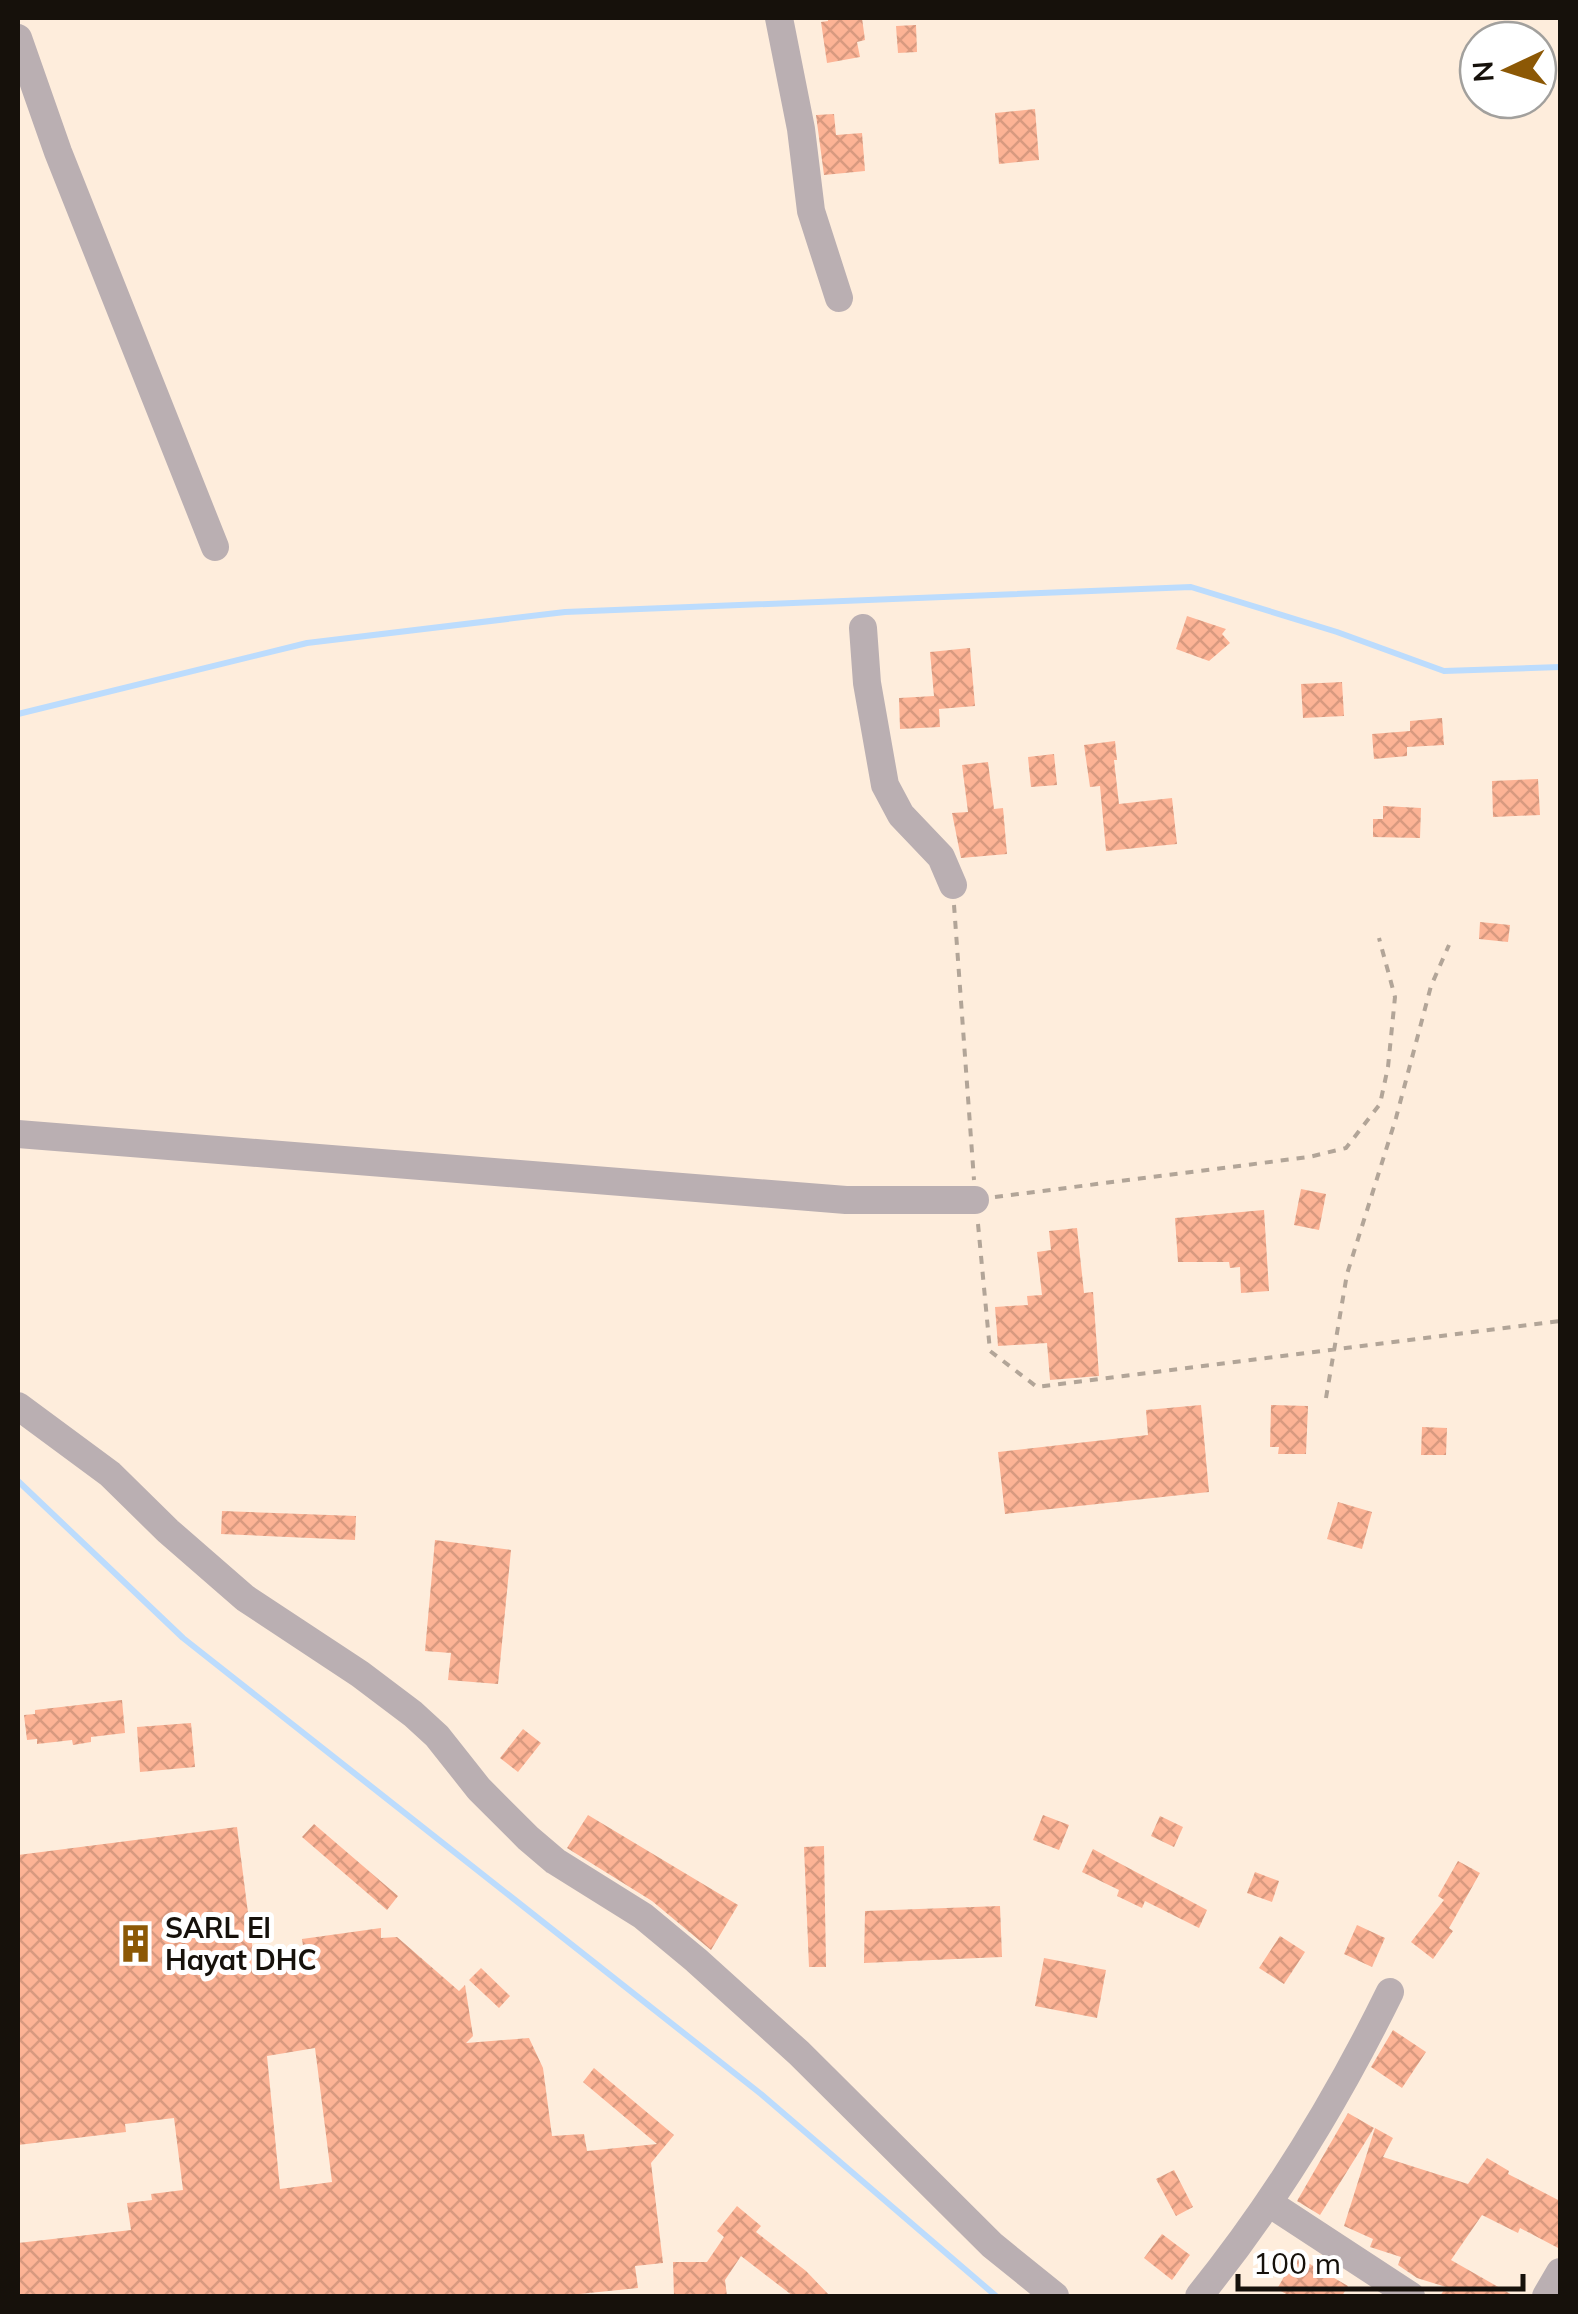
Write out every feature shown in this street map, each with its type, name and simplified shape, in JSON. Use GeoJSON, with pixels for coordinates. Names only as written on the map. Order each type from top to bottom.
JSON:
{"type":"FeatureCollection","features":[{"type":"Feature","properties":{"kind":"street"},"geometry":{"type":"LineString","coordinates":[[779,18],[801,129],[811,210],[839,298]]}},
{"type":"Feature","properties":{"kind":"street"},"geometry":{"type":"LineString","coordinates":[[18,38],[58,152],[215,547]]}},
{"type":"Feature","properties":{"kind":"street"},"geometry":{"type":"LineString","coordinates":[[863,628],[867,683],[885,785],[901,816],[941,857],[953,886]]}},
{"type":"Feature","properties":{"kind":"street"},"geometry":{"type":"LineString","coordinates":[[18,1134],[846,1200],[975,1200]]}},
{"type":"Feature","properties":{"kind":"street"},"geometry":{"type":"LineString","coordinates":[[18,1406],[110,1474],[245,1598],[413,1714],[528,1838],[555,1861],[643,1916],[722,1983],[854,2106],[992,2245],[1055,2296]]}},
{"type":"Feature","properties":{"kind":"street"},"geometry":{"type":"LineString","coordinates":[[1199,2296],[1269,2203],[1321,2120],[1390,1992]]}},
{"type":"Feature","properties":{"kind":"street"},"geometry":{"type":"LineString","coordinates":[[1269,2203],[1411,2296]]}},
{"type":"Feature","properties":{"kind":"street"},"geometry":{"type":"LineString","coordinates":[[1546,2296],[1560,2272]]}},
{"type":"Feature","properties":{"kind":"path"},"geometry":{"type":"LineString","coordinates":[[953,886],[990,1351],[1036,1387],[1560,1321]]}},
{"type":"Feature","properties":{"kind":"path"},"geometry":{"type":"LineString","coordinates":[[975,1200],[1309,1157],[1346,1148],[1380,1104],[1388,1067],[1394,997],[1379,938]]}},
{"type":"Feature","properties":{"kind":"path"},"geometry":{"type":"LineString","coordinates":[[1326,1398],[1347,1274],[1396,1118],[1431,986],[1449,945]]}},
{"type":"Feature","properties":{"kind":"building"},"geometry":{"type":"Polygon","coordinates":[[[828,18],[862,18],[865,40],[857,42],[860,57],[827,63],[821,22],[828,18]]]}},
{"type":"Feature","properties":{"kind":"building"},"geometry":{"type":"Polygon","coordinates":[[[916,25],[917,52],[898,53],[896,26],[916,25]]]}},
{"type":"Feature","properties":{"kind":"building"},"geometry":{"type":"Polygon","coordinates":[[[1035,109],[1039,160],[999,164],[995,113],[1035,109]]]}},
{"type":"Feature","properties":{"kind":"building"},"geometry":{"type":"Polygon","coordinates":[[[834,114],[836,135],[862,133],[865,171],[824,175],[816,115],[834,114]]]}},
{"type":"Feature","properties":{"kind":"building"},"geometry":{"type":"Polygon","coordinates":[[[1187,616],[1226,629],[1222,634],[1230,643],[1209,661],[1176,649],[1187,616]]]}},
{"type":"Feature","properties":{"kind":"building"},"geometry":{"type":"Polygon","coordinates":[[[970,648],[975,706],[939,709],[940,727],[900,729],[899,698],[934,696],[930,652],[970,648]]]}},
{"type":"Feature","properties":{"kind":"building"},"geometry":{"type":"Polygon","coordinates":[[[1342,682],[1344,716],[1303,718],[1301,684],[1342,682]]]}},
{"type":"Feature","properties":{"kind":"building"},"geometry":{"type":"Polygon","coordinates":[[[1442,718],[1444,745],[1407,747],[1407,756],[1374,759],[1372,734],[1410,731],[1410,721],[1442,718]]]}},
{"type":"Feature","properties":{"kind":"building"},"geometry":{"type":"Polygon","coordinates":[[[1115,741],[1119,804],[1172,798],[1177,844],[1106,851],[1100,786],[1090,787],[1084,745],[1115,741]]]}},
{"type":"Feature","properties":{"kind":"building"},"geometry":{"type":"Polygon","coordinates":[[[1054,754],[1057,785],[1031,787],[1028,757],[1054,754]]]}},
{"type":"Feature","properties":{"kind":"building"},"geometry":{"type":"Polygon","coordinates":[[[988,762],[994,809],[1003,808],[1007,854],[961,858],[952,813],[968,812],[962,765],[988,762]]]}},
{"type":"Feature","properties":{"kind":"building"},"geometry":{"type":"Polygon","coordinates":[[[1538,779],[1540,815],[1493,817],[1492,781],[1538,779]]]}},
{"type":"Feature","properties":{"kind":"building"},"geometry":{"type":"Polygon","coordinates":[[[1383,806],[1421,808],[1420,838],[1373,837],[1373,819],[1383,819],[1383,806]]]}},
{"type":"Feature","properties":{"kind":"building"},"geometry":{"type":"Polygon","coordinates":[[[1480,922],[1510,925],[1508,942],[1479,939],[1480,922]]]}},
{"type":"Feature","properties":{"kind":"building"},"geometry":{"type":"Polygon","coordinates":[[[1301,1189],[1326,1194],[1319,1230],[1294,1225],[1301,1189]]]}},
{"type":"Feature","properties":{"kind":"building"},"geometry":{"type":"Polygon","coordinates":[[[1264,1210],[1269,1291],[1241,1293],[1240,1267],[1230,1268],[1229,1262],[1178,1262],[1175,1218],[1264,1210]]]}},
{"type":"Feature","properties":{"kind":"building"},"geometry":{"type":"Polygon","coordinates":[[[1077,1228],[1084,1293],[1093,1292],[1099,1376],[1050,1380],[1047,1343],[998,1346],[995,1307],[1028,1305],[1027,1296],[1042,1295],[1037,1252],[1051,1250],[1049,1231],[1077,1228]]]}},
{"type":"Feature","properties":{"kind":"building"},"geometry":{"type":"Polygon","coordinates":[[[1201,1405],[1209,1492],[1005,1514],[998,1452],[1148,1435],[1146,1410],[1201,1405]]]}},
{"type":"Feature","properties":{"kind":"building"},"geometry":{"type":"Polygon","coordinates":[[[1271,1405],[1308,1406],[1306,1454],[1278,1454],[1279,1447],[1270,1447],[1271,1405]]]}},
{"type":"Feature","properties":{"kind":"building"},"geometry":{"type":"Polygon","coordinates":[[[1422,1427],[1447,1428],[1446,1455],[1421,1455],[1422,1427]]]}},
{"type":"Feature","properties":{"kind":"building"},"geometry":{"type":"Polygon","coordinates":[[[1338,1502],[1372,1512],[1362,1549],[1327,1539],[1338,1502]]]}},
{"type":"Feature","properties":{"kind":"building"},"geometry":{"type":"Polygon","coordinates":[[[222,1511],[356,1516],[355,1540],[221,1534],[222,1511]]]}},
{"type":"Feature","properties":{"kind":"building"},"geometry":{"type":"Polygon","coordinates":[[[435,1540],[511,1550],[498,1684],[448,1680],[451,1653],[425,1651],[435,1540]]]}},
{"type":"Feature","properties":{"kind":"building"},"geometry":{"type":"Polygon","coordinates":[[[122,1700],[125,1733],[91,1737],[91,1742],[73,1745],[72,1740],[37,1744],[37,1739],[27,1740],[24,1715],[35,1714],[35,1710],[122,1700]]]}},
{"type":"Feature","properties":{"kind":"building"},"geometry":{"type":"Polygon","coordinates":[[[191,1723],[195,1767],[140,1772],[137,1727],[191,1723]]]}},
{"type":"Feature","properties":{"kind":"building"},"geometry":{"type":"Polygon","coordinates":[[[523,1729],[541,1743],[518,1772],[500,1758],[523,1729]]]}},
{"type":"Feature","properties":{"kind":"building"},"geometry":{"type":"Polygon","coordinates":[[[588,1815],[738,1905],[711,1950],[652,1901],[567,1848],[588,1815]]]}},
{"type":"Feature","properties":{"kind":"building"},"geometry":{"type":"Polygon","coordinates":[[[1043,1815],[1069,1825],[1059,1850],[1033,1840],[1043,1815]]]}},
{"type":"Feature","properties":{"kind":"building"},"geometry":{"type":"Polygon","coordinates":[[[1160,1816],[1183,1827],[1174,1847],[1151,1836],[1160,1816]]]}},
{"type":"Feature","properties":{"kind":"building"},"geometry":{"type":"Polygon","coordinates":[[[314,1824],[398,1896],[387,1910],[302,1837],[314,1824]]]}},
{"type":"Feature","properties":{"kind":"building"},"geometry":{"type":"Polygon","coordinates":[[[237,1827],[254,1960],[304,1952],[302,1939],[381,1928],[381,1938],[397,1937],[459,1991],[465,1985],[473,2036],[466,2043],[529,2038],[543,2068],[552,2136],[584,2134],[587,2151],[657,2144],[583,2082],[594,2068],[674,2135],[651,2163],[663,2263],[635,2266],[638,2288],[560,2296],[18,2296],[18,2243],[131,2230],[127,2203],[152,2200],[151,2194],[183,2190],[174,2118],[125,2124],[126,2132],[18,2145],[18,1855],[237,1827]],[[315,2048],[267,2056],[280,2189],[332,2182],[315,2048]]]}},
{"type":"Feature","properties":{"kind":"building"},"geometry":{"type":"Polygon","coordinates":[[[824,1846],[826,1967],[809,1967],[804,1847],[824,1846]]]}},
{"type":"Feature","properties":{"kind":"building"},"geometry":{"type":"Polygon","coordinates":[[[1093,1849],[1207,1910],[1199,1928],[1145,1901],[1142,1908],[1117,1896],[1119,1890],[1082,1872],[1093,1849]]]}},
{"type":"Feature","properties":{"kind":"building"},"geometry":{"type":"Polygon","coordinates":[[[1458,1861],[1480,1873],[1449,1928],[1453,1931],[1433,1959],[1411,1942],[1444,1900],[1438,1896],[1458,1861]]]}},
{"type":"Feature","properties":{"kind":"building"},"geometry":{"type":"Polygon","coordinates":[[[1255,1872],[1279,1881],[1272,1902],[1247,1893],[1255,1872]]]}},
{"type":"Feature","properties":{"kind":"building"},"geometry":{"type":"Polygon","coordinates":[[[1000,1906],[1002,1957],[864,1963],[865,1911],[1000,1906]]]}},
{"type":"Feature","properties":{"kind":"building"},"geometry":{"type":"Polygon","coordinates":[[[1357,1925],[1385,1938],[1372,1967],[1344,1954],[1357,1925]]]}},
{"type":"Feature","properties":{"kind":"building"},"geometry":{"type":"Polygon","coordinates":[[[1280,1936],[1305,1952],[1284,1984],[1259,1968],[1280,1936]]]}},
{"type":"Feature","properties":{"kind":"building"},"geometry":{"type":"Polygon","coordinates":[[[1044,1958],[1106,1970],[1097,2018],[1035,2006],[1044,1958]]]}},
{"type":"Feature","properties":{"kind":"building"},"geometry":{"type":"Polygon","coordinates":[[[481,1968],[510,1996],[499,2008],[469,1980],[481,1968]]]}},
{"type":"Feature","properties":{"kind":"building"},"geometry":{"type":"Polygon","coordinates":[[[1393,2030],[1426,2052],[1402,2088],[1371,2067],[1393,2030]]]}},
{"type":"Feature","properties":{"kind":"building"},"geometry":{"type":"Polygon","coordinates":[[[1348,2113],[1374,2128],[1320,2215],[1297,2201],[1348,2113]]]}},
{"type":"Feature","properties":{"kind":"building"},"geometry":{"type":"Polygon","coordinates":[[[1375,2128],[1393,2138],[1383,2157],[1468,2184],[1487,2158],[1508,2174],[1560,2201],[1560,2249],[1520,2228],[1518,2233],[1482,2215],[1451,2260],[1514,2296],[1440,2296],[1446,2287],[1417,2278],[1398,2265],[1401,2257],[1370,2247],[1373,2239],[1344,2226],[1375,2128]]]}},
{"type":"Feature","properties":{"kind":"building"},"geometry":{"type":"Polygon","coordinates":[[[1174,2170],[1193,2207],[1176,2216],[1156,2179],[1174,2170]]]}},
{"type":"Feature","properties":{"kind":"building"},"geometry":{"type":"Polygon","coordinates":[[[737,2206],[761,2226],[756,2232],[806,2271],[830,2296],[793,2296],[741,2256],[725,2280],[727,2296],[674,2296],[673,2262],[707,2262],[724,2237],[717,2231],[737,2206]]]}},
{"type":"Feature","properties":{"kind":"building"},"geometry":{"type":"Polygon","coordinates":[[[1162,2234],[1190,2255],[1172,2280],[1144,2258],[1162,2234]]]}},
{"type":"Feature","properties":{"kind":"building"},"geometry":{"type":"Polygon","coordinates":[[[1296,2256],[1348,2286],[1342,2296],[1290,2296],[1277,2289],[1296,2256]]]}},
{"type":"Feature","properties":{"kind":"waterway"},"geometry":{"type":"LineString","coordinates":[[18,714],[307,643],[565,612],[1191,587],[1337,632],[1444,671],[1560,667]]}},
{"type":"Feature","properties":{"kind":"waterway"},"geometry":{"type":"LineString","coordinates":[[18,1481],[183,1638],[761,2094],[996,2296]]}},
{"type":"Feature","properties":{"kind":"place","name":"SARL El Hayat DHC"},"geometry":{"type":"Point","coordinates":[135,1943]}}]}
